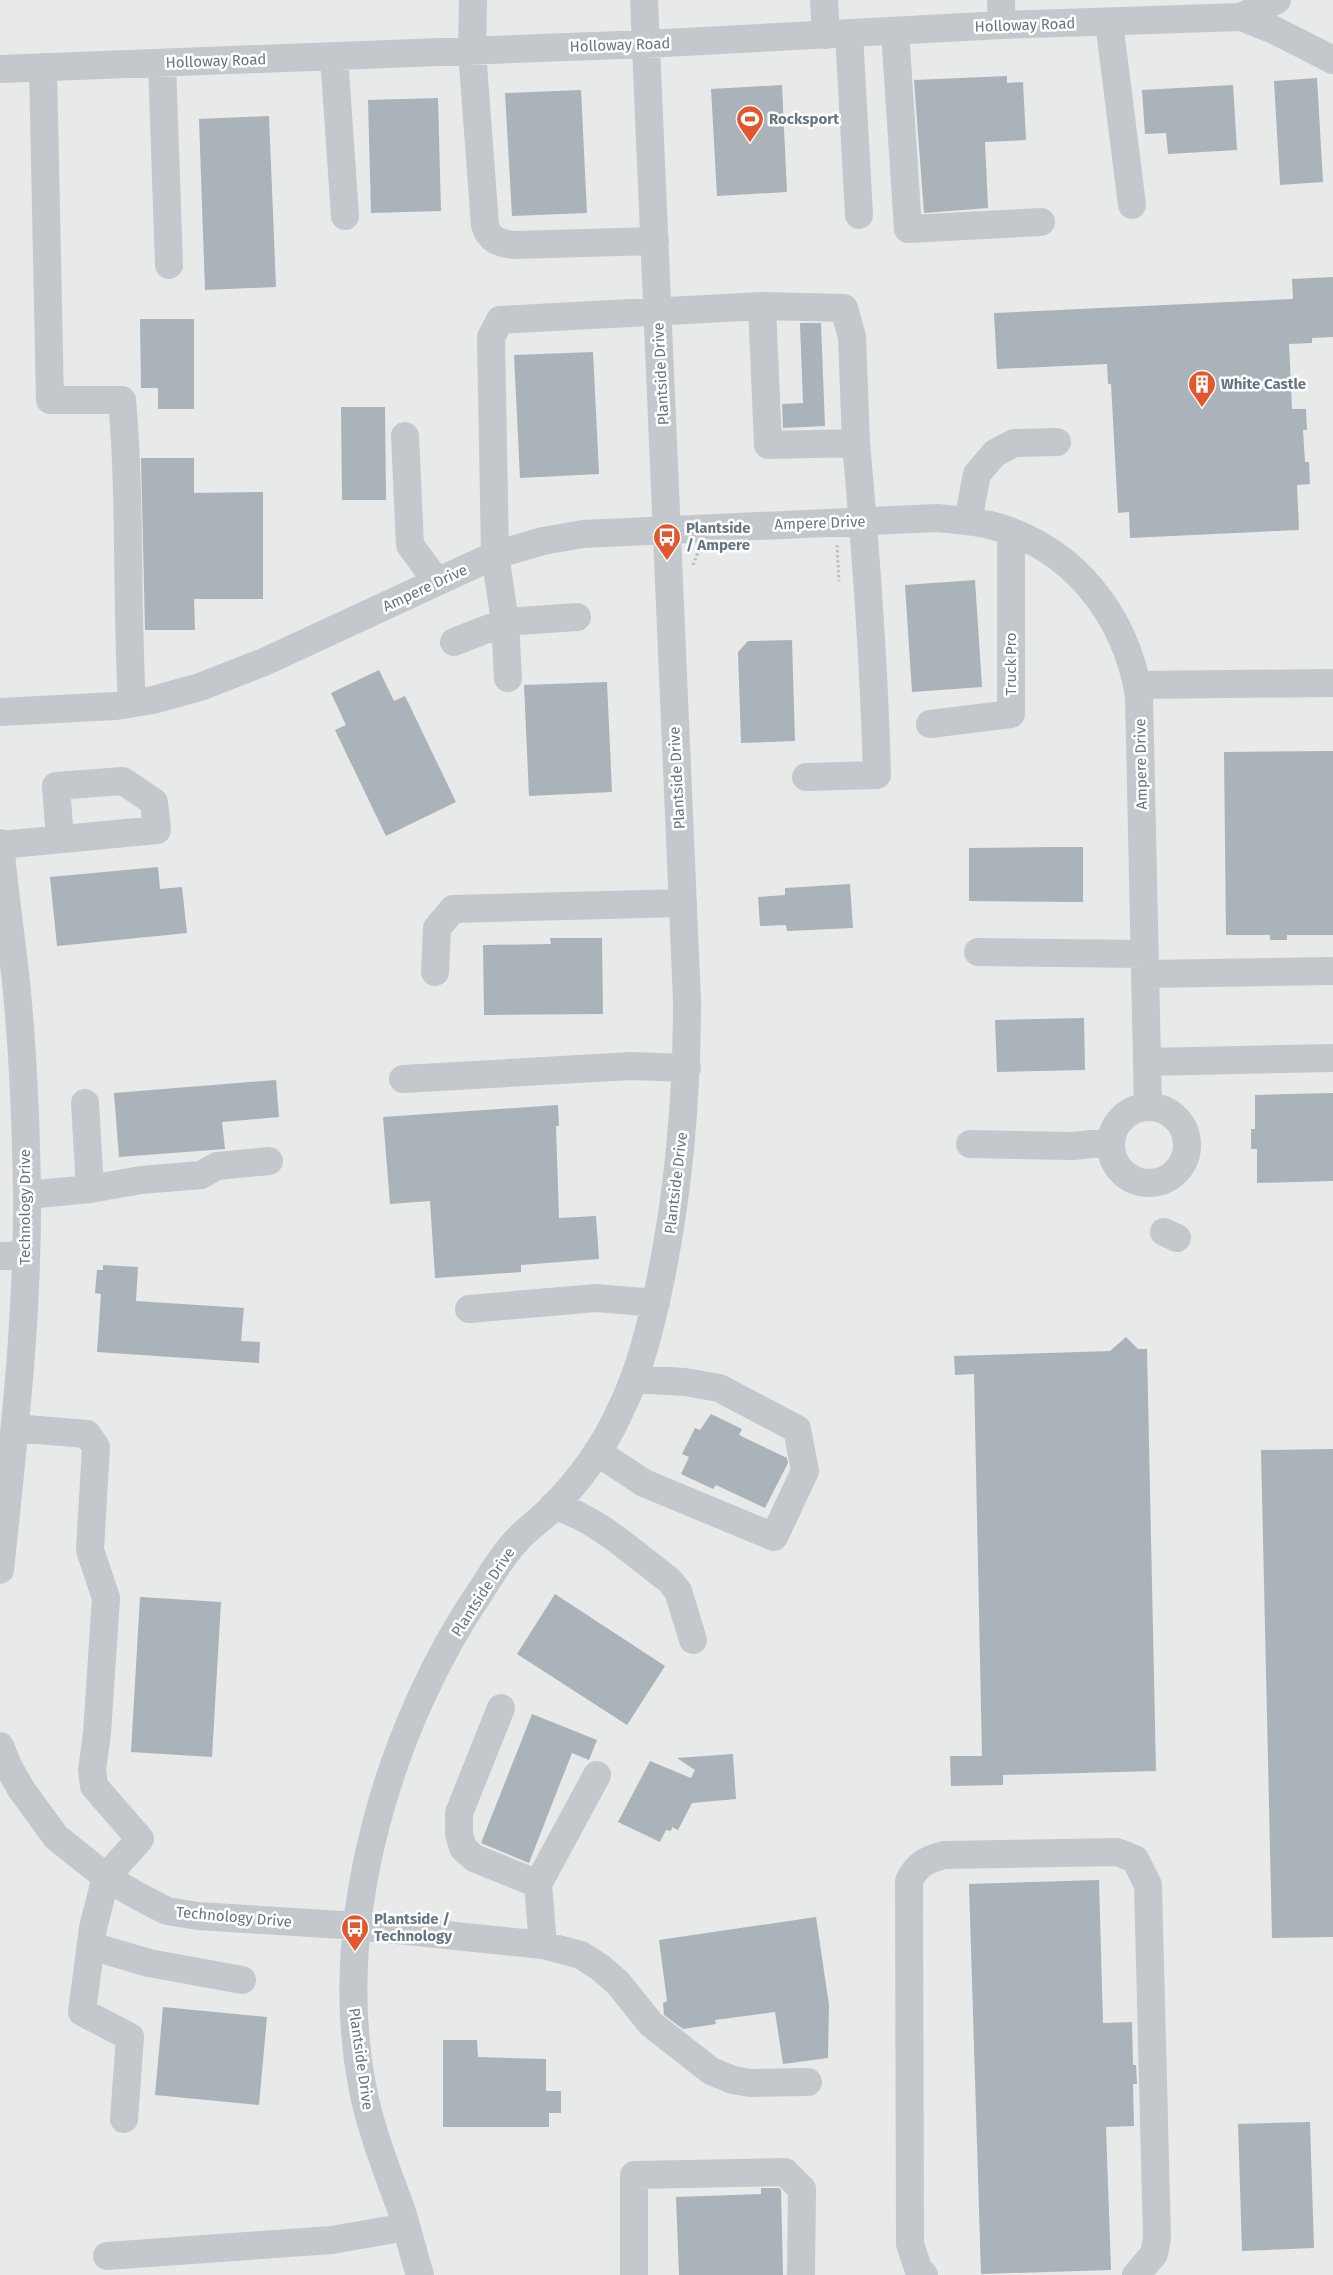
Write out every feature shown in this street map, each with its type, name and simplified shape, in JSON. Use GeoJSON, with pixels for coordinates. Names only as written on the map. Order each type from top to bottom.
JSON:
{"type":"FeatureCollection","features":[{"type":"Feature","properties":{"kind":"street"},"geometry":{"type":"LineString","coordinates":[[473,0],[472,51],[485,225],[487,232],[493,240],[514,245],[655,241]]}},
{"type":"Feature","properties":{"kind":"street","name":"Plantside Drive"},"geometry":{"type":"LineString","coordinates":[[420,2275],[382,2160],[362,2084],[355,2038],[353,1993],[358,1926],[361,1896],[376,1825],[393,1770],[420,1701],[448,1645],[480,1591],[517,1540],[554,1506],[574,1484],[598,1452],[620,1413],[634,1379],[656,1302],[676,1196],[684,1120],[687,1068],[687,1001],[644,0]]}},
{"type":"Feature","properties":{"kind":"street"},"geometry":{"type":"LineString","coordinates":[[824,0],[838,34],[859,215]]}},
{"type":"Feature","properties":{"kind":"street"},"geometry":{"type":"LineString","coordinates":[[1241,17],[1277,0]]}},
{"type":"Feature","properties":{"kind":"street","name":"Holloway Road"},"geometry":{"type":"LineString","coordinates":[[0,69],[646,44],[895,31],[1002,13],[1108,22],[1190,9],[1241,17]]}},
{"type":"Feature","properties":{"kind":"street"},"geometry":{"type":"LineString","coordinates":[[1241,17],[1274,30],[1333,60]]}},
{"type":"Feature","properties":{"kind":"street"},"geometry":{"type":"LineString","coordinates":[[1108,22],[1132,206]]}},
{"type":"Feature","properties":{"kind":"street"},"geometry":{"type":"LineString","coordinates":[[895,31],[908,229],[1042,222]]}},
{"type":"Feature","properties":{"kind":"street"},"geometry":{"type":"LineString","coordinates":[[334,56],[344,216]]}},
{"type":"Feature","properties":{"kind":"street"},"geometry":{"type":"LineString","coordinates":[[162,63],[169,265]]}},
{"type":"Feature","properties":{"kind":"street"},"geometry":{"type":"LineString","coordinates":[[44,67],[50,400],[122,400],[127,455],[128,649],[132,703]]}},
{"type":"Feature","properties":{"kind":"street"},"geometry":{"type":"LineString","coordinates":[[762,306],[768,445],[856,442]]}},
{"type":"Feature","properties":{"kind":"street"},"geometry":{"type":"LineString","coordinates":[[508,678],[505,622],[495,555],[491,337],[500,320],[762,306],[844,308],[852,337],[856,442],[874,664],[877,775],[806,777]]}},
{"type":"Feature","properties":{"kind":"street"},"geometry":{"type":"LineString","coordinates":[[405,436],[410,545],[437,582]]}},
{"type":"Feature","properties":{"kind":"street"},"geometry":{"type":"LineString","coordinates":[[968,521],[977,474],[995,453],[1014,443],[1057,442]]}},
{"type":"Feature","properties":{"kind":"street","name":"Ampere Drive"},"geometry":{"type":"LineString","coordinates":[[0,712],[116,706],[153,700],[200,687],[264,662],[495,555],[543,541],[583,534],[666,529],[937,518],[968,521],[1011,532],[1033,542],[1063,562],[1081,578],[1104,604],[1121,632],[1130,652],[1138,685],[1148,1107]]}},
{"type":"Feature","properties":{"kind":"street","name":"Truck Pro"},"geometry":{"type":"LineString","coordinates":[[930,724],[1011,714],[1011,532]]}},
{"type":"Feature","properties":{"kind":"street"},"geometry":{"type":"LineString","coordinates":[[454,642],[505,622],[577,618]]}},
{"type":"Feature","properties":{"kind":"street"},"geometry":{"type":"LineString","coordinates":[[1138,685],[1333,683]]}},
{"type":"Feature","properties":{"kind":"street"},"geometry":{"type":"LineString","coordinates":[[0,844],[60,839]]}},
{"type":"Feature","properties":{"kind":"street","name":"Technology Drive"},"geometry":{"type":"LineString","coordinates":[[0,844],[4,926],[16,984],[24,1092],[26,1195],[13,1256],[22,1336],[15,1428],[0,1570]]}},
{"type":"Feature","properties":{"kind":"street"},"geometry":{"type":"LineString","coordinates":[[435,972],[437,928],[453,909],[683,903]]}},
{"type":"Feature","properties":{"kind":"street"},"geometry":{"type":"LineString","coordinates":[[978,952],[1145,964],[1333,971]]}},
{"type":"Feature","properties":{"kind":"street"},"geometry":{"type":"LineString","coordinates":[[1147,1062],[1333,1058]]}},
{"type":"Feature","properties":{"kind":"street"},"geometry":{"type":"LineString","coordinates":[[403,1079],[631,1066],[687,1068]]}},
{"type":"Feature","properties":{"kind":"street"},"geometry":{"type":"LineString","coordinates":[[85,1102],[90,1189]]}},
{"type":"Feature","properties":{"kind":"street"},"geometry":{"type":"LineString","coordinates":[[1148,1107],[1170,1113],[1180,1123],[1186,1136],[1186,1156],[1176,1173],[1160,1183],[1145,1184],[1131,1180],[1121,1173],[1112,1156],[1111,1142],[1113,1132],[1120,1120],[1131,1112],[1148,1107]]}},
{"type":"Feature","properties":{"kind":"street"},"geometry":{"type":"LineString","coordinates":[[970,1144],[1073,1146],[1111,1142]]}},
{"type":"Feature","properties":{"kind":"street"},"geometry":{"type":"LineString","coordinates":[[26,1195],[90,1189],[141,1180],[201,1175],[217,1166],[269,1161]]}},
{"type":"Feature","properties":{"kind":"street"},"geometry":{"type":"LineString","coordinates":[[469,1309],[596,1298],[656,1302]]}},
{"type":"Feature","properties":{"kind":"street"},"geometry":{"type":"LineString","coordinates":[[598,1452],[644,1483],[774,1537],[805,1471],[797,1429],[719,1388],[685,1382],[634,1379]]}},
{"type":"Feature","properties":{"kind":"street"},"geometry":{"type":"LineString","coordinates":[[15,1428],[87,1434],[96,1447],[90,1550],[106,1598],[97,1733],[92,1770],[94,1786],[140,1839],[106,1877],[93,1928],[82,2012],[130,2038],[124,2119]]}},
{"type":"Feature","properties":{"kind":"street"},"geometry":{"type":"LineString","coordinates":[[554,1506],[588,1521],[669,1580],[678,1591],[693,1640]]}},
{"type":"Feature","properties":{"kind":"street"},"geometry":{"type":"LineString","coordinates":[[501,1708],[459,1813],[458,1834],[463,1848],[474,1858],[538,1884]]}},
{"type":"Feature","properties":{"kind":"street","name":"Technology Drive"},"geometry":{"type":"LineString","coordinates":[[0,1746],[8,1766],[21,1789],[56,1837],[106,1877],[167,1911],[198,1916],[358,1926],[543,1945],[581,1955],[618,1982],[651,2024],[711,2071],[733,2080],[750,2083],[808,2082]]}},
{"type":"Feature","properties":{"kind":"street"},"geometry":{"type":"LineString","coordinates":[[543,1945],[538,1884],[597,1775]]}},
{"type":"Feature","properties":{"kind":"street"},"geometry":{"type":"LineString","coordinates":[[924,2275],[918,2268],[910,2244],[909,1881],[915,1869],[926,1860],[944,1855],[1117,1852],[1135,1859],[1148,1885],[1157,2238],[1154,2254],[1136,2275]]}},
{"type":"Feature","properties":{"kind":"street"},"geometry":{"type":"LineString","coordinates":[[91,1946],[149,1963],[242,1980]]}},
{"type":"Feature","properties":{"kind":"street"},"geometry":{"type":"LineString","coordinates":[[634,2275],[634,2175],[785,2172],[802,2189],[802,2275]]}},
{"type":"Feature","properties":{"kind":"street"},"geometry":{"type":"LineString","coordinates":[[107,2256],[332,2240],[406,2228]]}},
{"type":"Feature","properties":{"kind":"path"},"geometry":{"type":"LineString","coordinates":[[836,536],[839,582]]}},
{"type":"Feature","properties":{"kind":"path"},"geometry":{"type":"LineString","coordinates":[[692,570],[694,560],[699,552]]}},
{"type":"Feature","properties":{"kind":"shaded area"},"geometry":{"type":"Polygon","coordinates":[[[0,0],[1333,0],[1333,2275],[0,2275],[0,0]]]}},
{"type":"Feature","properties":{"kind":"building"},"geometry":{"type":"Polygon","coordinates":[[[1007,76],[1007,83],[1023,82],[1026,140],[985,142],[988,208],[924,213],[914,80],[1007,76]]]}},
{"type":"Feature","properties":{"kind":"building"},"geometry":{"type":"Polygon","coordinates":[[[1317,78],[1323,182],[1280,185],[1274,81],[1317,78]]]}},
{"type":"Feature","properties":{"kind":"building"},"geometry":{"type":"Polygon","coordinates":[[[782,85],[787,192],[717,196],[711,89],[782,85]]]}},
{"type":"Feature","properties":{"kind":"building"},"geometry":{"type":"Polygon","coordinates":[[[1233,85],[1237,150],[1168,154],[1166,133],[1145,134],[1142,90],[1233,85]]]}},
{"type":"Feature","properties":{"kind":"building"},"geometry":{"type":"Polygon","coordinates":[[[581,90],[587,213],[512,216],[505,93],[581,90]]]}},
{"type":"Feature","properties":{"kind":"building"},"geometry":{"type":"Polygon","coordinates":[[[438,98],[441,211],[371,213],[368,100],[438,98]]]}},
{"type":"Feature","properties":{"kind":"building"},"geometry":{"type":"Polygon","coordinates":[[[269,116],[276,287],[205,290],[199,119],[269,116]]]}},
{"type":"Feature","properties":{"kind":"building","name":"White Castle"},"geometry":{"type":"Polygon","coordinates":[[[1333,277],[1333,337],[1312,338],[1312,343],[1289,344],[1292,409],[1306,409],[1307,430],[1303,430],[1305,462],[1309,462],[1310,484],[1297,485],[1299,530],[1130,538],[1129,512],[1118,513],[1111,384],[1108,384],[1107,364],[997,369],[994,313],[1293,299],[1292,279],[1333,277]]]}},
{"type":"Feature","properties":{"kind":"building"},"geometry":{"type":"Polygon","coordinates":[[[140,319],[194,319],[194,409],[158,409],[158,388],[141,388],[140,319]]]}},
{"type":"Feature","properties":{"kind":"building"},"geometry":{"type":"Polygon","coordinates":[[[800,323],[821,323],[825,426],[783,428],[782,404],[803,403],[800,323]]]}},
{"type":"Feature","properties":{"kind":"building"},"geometry":{"type":"Polygon","coordinates":[[[593,352],[599,474],[520,478],[514,355],[593,352]]]}},
{"type":"Feature","properties":{"kind":"building"},"geometry":{"type":"Polygon","coordinates":[[[341,407],[385,407],[386,500],[342,500],[341,407]]]}},
{"type":"Feature","properties":{"kind":"building"},"geometry":{"type":"Polygon","coordinates":[[[141,458],[194,458],[194,493],[263,492],[263,599],[194,599],[195,630],[145,630],[141,458]]]}},
{"type":"Feature","properties":{"kind":"building"},"geometry":{"type":"Polygon","coordinates":[[[975,580],[982,687],[912,692],[905,585],[975,580]]]}},
{"type":"Feature","properties":{"kind":"building"},"geometry":{"type":"Polygon","coordinates":[[[792,640],[795,741],[741,743],[738,652],[748,641],[792,640]]]}},
{"type":"Feature","properties":{"kind":"building"},"geometry":{"type":"Polygon","coordinates":[[[379,670],[394,701],[405,696],[456,802],[386,836],[335,730],[346,725],[331,693],[379,670]]]}},
{"type":"Feature","properties":{"kind":"building"},"geometry":{"type":"Polygon","coordinates":[[[607,682],[612,792],[529,796],[524,685],[607,682]]]}},
{"type":"Feature","properties":{"kind":"building"},"geometry":{"type":"Polygon","coordinates":[[[1333,751],[1333,935],[1287,935],[1287,940],[1270,940],[1270,935],[1226,935],[1224,752],[1333,751]]]}},
{"type":"Feature","properties":{"kind":"building"},"geometry":{"type":"Polygon","coordinates":[[[1083,847],[1083,902],[969,901],[969,848],[1083,847]]]}},
{"type":"Feature","properties":{"kind":"building"},"geometry":{"type":"Polygon","coordinates":[[[158,867],[160,889],[182,887],[187,933],[57,946],[50,877],[158,867]]]}},
{"type":"Feature","properties":{"kind":"building"},"geometry":{"type":"Polygon","coordinates":[[[850,884],[853,928],[787,931],[786,925],[760,926],[758,897],[785,895],[785,888],[850,884]]]}},
{"type":"Feature","properties":{"kind":"building"},"geometry":{"type":"Polygon","coordinates":[[[550,938],[602,938],[603,1014],[484,1015],[483,945],[551,944],[550,938]]]}},
{"type":"Feature","properties":{"kind":"building"},"geometry":{"type":"Polygon","coordinates":[[[1084,1018],[1085,1070],[997,1072],[995,1020],[1084,1018]]]}},
{"type":"Feature","properties":{"kind":"building"},"geometry":{"type":"Polygon","coordinates":[[[276,1080],[279,1117],[222,1122],[225,1149],[119,1157],[114,1093],[276,1080]]]}},
{"type":"Feature","properties":{"kind":"building"},"geometry":{"type":"Polygon","coordinates":[[[1333,1093],[1333,1181],[1257,1183],[1257,1149],[1251,1149],[1251,1129],[1255,1129],[1255,1095],[1333,1093]]]}},
{"type":"Feature","properties":{"kind":"building"},"geometry":{"type":"Polygon","coordinates":[[[558,1105],[559,1126],[556,1126],[559,1218],[596,1216],[599,1259],[521,1265],[521,1272],[435,1278],[430,1201],[390,1204],[383,1117],[558,1105]]]}},
{"type":"Feature","properties":{"kind":"building"},"geometry":{"type":"Polygon","coordinates":[[[103,1265],[138,1267],[136,1301],[244,1308],[241,1341],[260,1342],[259,1363],[97,1352],[101,1294],[95,1293],[97,1270],[103,1270],[103,1265]]]}},
{"type":"Feature","properties":{"kind":"building"},"geometry":{"type":"Polygon","coordinates":[[[1126,1337],[1138,1349],[1147,1349],[1156,1771],[1003,1775],[1003,1785],[951,1786],[950,1756],[982,1756],[974,1374],[955,1375],[954,1356],[1110,1351],[1126,1337]]]}},
{"type":"Feature","properties":{"kind":"building"},"geometry":{"type":"Polygon","coordinates":[[[711,1414],[742,1429],[739,1435],[787,1458],[788,1463],[765,1508],[716,1485],[713,1489],[681,1474],[689,1457],[682,1454],[695,1428],[700,1430],[711,1414]]]}},
{"type":"Feature","properties":{"kind":"building"},"geometry":{"type":"Polygon","coordinates":[[[1333,1449],[1333,1937],[1272,1938],[1261,1450],[1333,1449]]]}},
{"type":"Feature","properties":{"kind":"building"},"geometry":{"type":"Polygon","coordinates":[[[555,1594],[665,1666],[627,1725],[517,1654],[555,1594]]]}},
{"type":"Feature","properties":{"kind":"building"},"geometry":{"type":"Polygon","coordinates":[[[140,1597],[221,1602],[212,1757],[131,1752],[140,1597]]]}},
{"type":"Feature","properties":{"kind":"building"},"geometry":{"type":"Polygon","coordinates":[[[532,1714],[597,1740],[589,1760],[572,1753],[529,1863],[481,1843],[532,1714]]]}},
{"type":"Feature","properties":{"kind":"building"},"geometry":{"type":"Polygon","coordinates":[[[733,1754],[736,1799],[692,1803],[678,1830],[672,1827],[671,1831],[666,1830],[660,1842],[618,1822],[650,1761],[691,1778],[695,1770],[677,1758],[733,1754]]]}},
{"type":"Feature","properties":{"kind":"building"},"geometry":{"type":"Polygon","coordinates":[[[1099,1880],[1103,2023],[1132,2022],[1133,2065],[1136,2065],[1137,2084],[1133,2084],[1134,2126],[1106,2127],[1111,2270],[981,2274],[969,1884],[1099,1880]]]}},
{"type":"Feature","properties":{"kind":"building"},"geometry":{"type":"Polygon","coordinates":[[[816,1917],[829,2005],[828,2058],[783,2064],[775,2012],[715,2020],[716,2024],[683,2029],[664,2015],[663,2003],[667,2001],[659,1940],[816,1917]]]}},
{"type":"Feature","properties":{"kind":"building"},"geometry":{"type":"Polygon","coordinates":[[[163,2007],[267,2017],[259,2105],[155,2095],[163,2007]]]}},
{"type":"Feature","properties":{"kind":"building"},"geometry":{"type":"Polygon","coordinates":[[[443,2040],[477,2040],[478,2057],[546,2059],[546,2091],[561,2091],[561,2113],[549,2113],[549,2127],[443,2127],[443,2040]]]}},
{"type":"Feature","properties":{"kind":"building"},"geometry":{"type":"Polygon","coordinates":[[[1310,2122],[1314,2248],[1242,2251],[1238,2124],[1310,2122]]]}},
{"type":"Feature","properties":{"kind":"building"},"geometry":{"type":"Polygon","coordinates":[[[761,2188],[779,2188],[781,2190],[783,2275],[679,2275],[676,2197],[761,2194],[761,2188]]]}},
{"type":"Feature","properties":{"kind":"place","name":"Rocksport"},"geometry":{"type":"Point","coordinates":[750,143]}},
{"type":"Feature","properties":{"kind":"place","name":"White Castle"},"geometry":{"type":"Point","coordinates":[1202,408]}},
{"type":"Feature","properties":{"kind":"place","name":"Plantside / Ampere"},"geometry":{"type":"Point","coordinates":[667,561]}},
{"type":"Feature","properties":{"kind":"place","name":"Plantside / Technology"},"geometry":{"type":"Point","coordinates":[355,1952]}}]}
